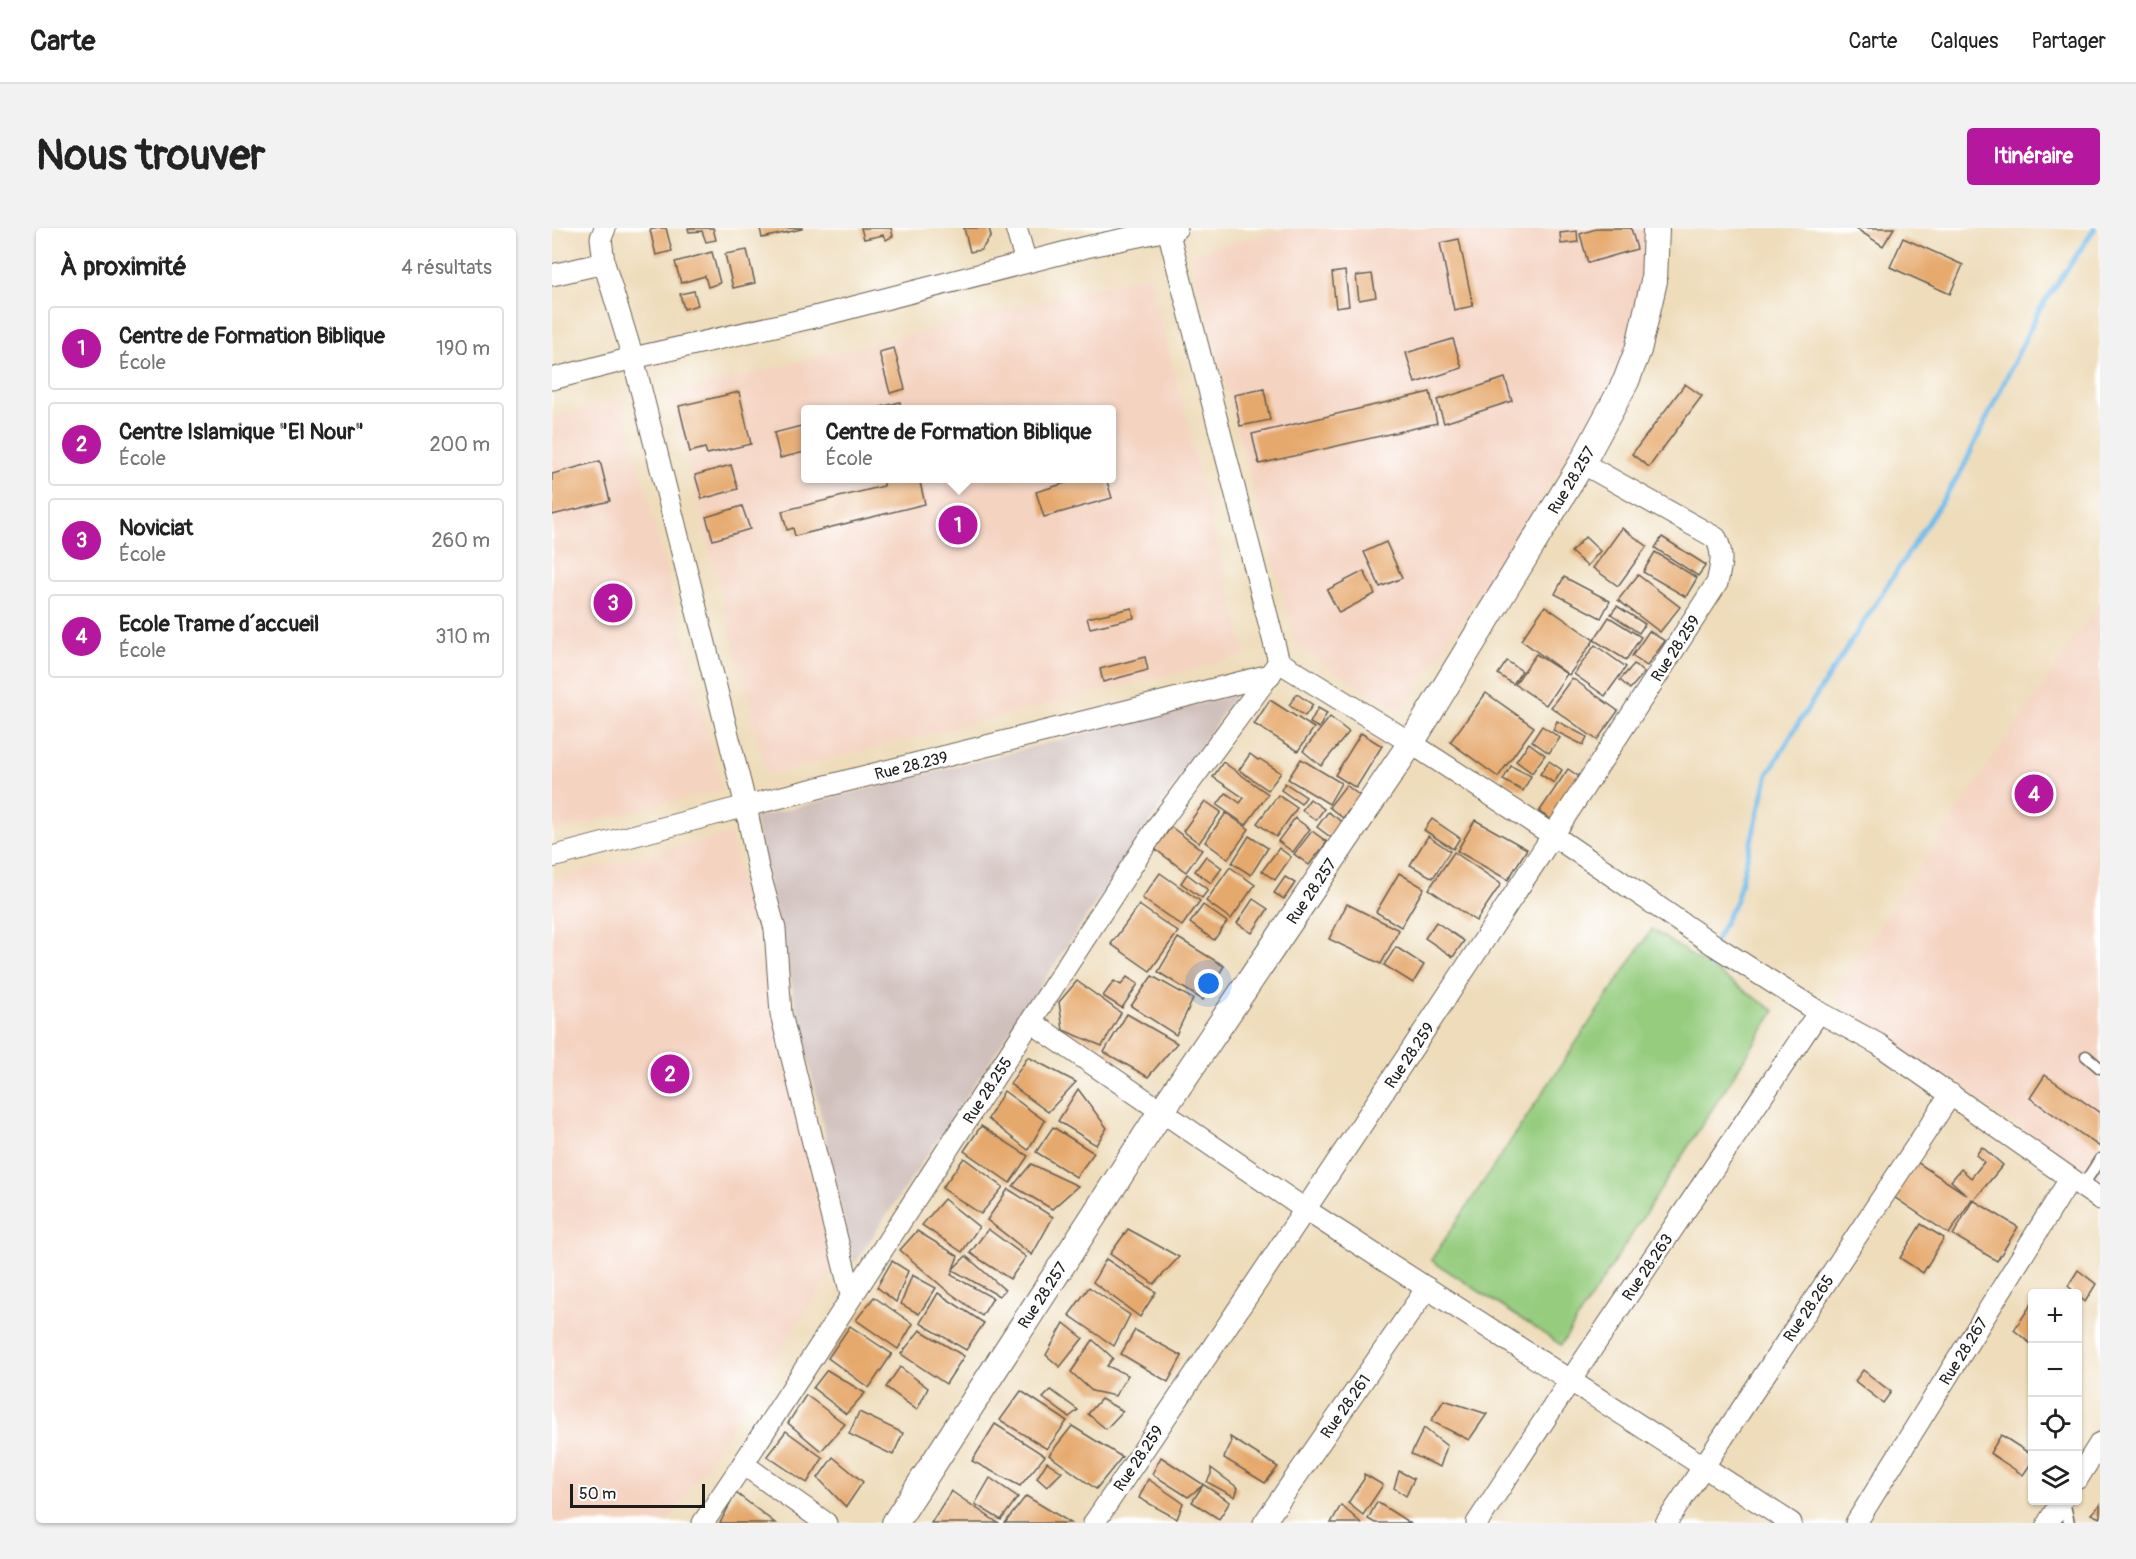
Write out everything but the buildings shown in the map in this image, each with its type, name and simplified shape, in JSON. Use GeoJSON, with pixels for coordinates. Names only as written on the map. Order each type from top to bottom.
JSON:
{"type":"FeatureCollection","features":[{"type":"Feature","properties":{"kind":"street"},"geometry":{"type":"LineString","coordinates":[[604,228],[601,238],[604,263],[633,358],[775,929],[781,1014],[851,1295]]}},
{"type":"Feature","properties":{"kind":"street"},"geometry":{"type":"LineString","coordinates":[[1016,228],[1026,262]]}},
{"type":"Feature","properties":{"kind":"street","name":"Rue 28.257"},"geometry":{"type":"LineString","coordinates":[[895,1523],[1161,1112],[1411,743],[1582,463],[1626,381],[1638,350],[1654,281],[1656,228]]}},
{"type":"Feature","properties":{"kind":"street"},"geometry":{"type":"LineString","coordinates":[[552,380],[633,358],[815,317],[1026,262],[1172,229],[1274,668],[1411,743],[1554,836],[1714,945],[1819,1012],[1878,1044],[2100,1199]]}},
{"type":"Feature","properties":{"kind":"street"},"geometry":{"type":"LineString","coordinates":[[552,275],[604,263]]}},
{"type":"Feature","properties":{"kind":"street","name":"Rue 28.259"},"geometry":{"type":"LineString","coordinates":[[1094,1523],[1306,1210],[1554,836],[1717,583],[1722,550],[1716,538],[1582,463]]}},
{"type":"Feature","properties":{"kind":"street","name":"Rue 28.239"},"geometry":{"type":"LineString","coordinates":[[552,857],[1274,668]]}},
{"type":"Feature","properties":{"kind":"street","name":"Rue 28.255"},"geometry":{"type":"LineString","coordinates":[[703,1523],[1159,824],[1274,668]]}},
{"type":"Feature","properties":{"kind":"street","name":"Rue 28.263"},"geometry":{"type":"LineString","coordinates":[[1477,1523],[1819,1012]]}},
{"type":"Feature","properties":{"kind":"street"},"geometry":{"type":"LineString","coordinates":[[1031,1022],[1306,1210],[1791,1523]]}},
{"type":"Feature","properties":{"kind":"street","name":"Rue 28.265"},"geometry":{"type":"LineString","coordinates":[[1666,1523],[1951,1094]]}},
{"type":"Feature","properties":{"kind":"street","name":"Rue 28.267"},"geometry":{"type":"LineString","coordinates":[[1856,1523],[2076,1183]]}},
{"type":"Feature","properties":{"kind":"street","name":"Rue 28.261"},"geometry":{"type":"LineString","coordinates":[[1264,1523],[1426,1288]]}},
{"type":"Feature","properties":{"kind":"street"},"geometry":{"type":"LineString","coordinates":[[2082,1472],[2100,1443]]}},
{"type":"Feature","properties":{"kind":"street"},"geometry":{"type":"LineString","coordinates":[[743,1464],[826,1523]]}},
{"type":"Feature","properties":{"kind":"street"},"geometry":{"type":"LineString","coordinates":[[2048,1523],[2060,1505]]}},
{"type":"Feature","properties":{"kind":"lane"},"geometry":{"type":"LineString","coordinates":[[2086,1056],[2100,1068]]}},
{"type":"Feature","properties":{"kind":"lane"},"geometry":{"type":"LineString","coordinates":[[2076,1183],[2100,1160]]}},
{"type":"Feature","properties":{"kind":"lane"},"geometry":{"type":"LineString","coordinates":[[2064,1505],[2069,1523]]}},
{"type":"Feature","properties":{"kind":"shaded area"},"geometry":{"type":"Polygon","coordinates":[[[1288,228],[1649,228],[1637,329],[1597,412],[1401,713],[1296,646],[1190,253],[1288,228]]]}},
{"type":"Feature","properties":{"kind":"shaded area"},"geometry":{"type":"Polygon","coordinates":[[[1149,274],[1246,655],[767,775],[670,394],[1149,274]]]}},
{"type":"Feature","properties":{"kind":"shaded area"},"geometry":{"type":"Polygon","coordinates":[[[622,399],[722,789],[552,832],[552,417],[622,399]]]}},
{"type":"Feature","properties":{"kind":"shaded area"},"geometry":{"type":"Polygon","coordinates":[[[2100,601],[2100,1181],[1838,1007],[1837,988],[2100,601]]]}},
{"type":"Feature","properties":{"kind":"shaded area"},"geometry":{"type":"Polygon","coordinates":[[[1235,695],[854,1264],[754,818],[1235,695]]]}},
{"type":"Feature","properties":{"kind":"shaded area"},"geometry":{"type":"Polygon","coordinates":[[[730,834],[834,1270],[668,1523],[552,1523],[552,879],[730,834]]]}},
{"type":"Feature","properties":{"kind":"green space"},"geometry":{"type":"Polygon","coordinates":[[[1652,929],[1775,1011],[1561,1345],[1431,1260],[1652,929]]]}},
{"type":"Feature","properties":{"kind":"waterway"},"geometry":{"type":"LineString","coordinates":[[1715,942],[1737,898],[1768,774],[1962,470],[2038,312],[2095,228]]}},
{"type":"Feature","properties":{"kind":"waterway"},"geometry":{"type":"LineString","coordinates":[[1711,967],[1713,951]]}},
{"type":"Feature","properties":{"kind":"place","name":"Centre de Formation Biblique"},"geometry":{"type":"Point","coordinates":[958,525]}},
{"type":"Feature","properties":{"kind":"place","name":"Noviciat"},"geometry":{"type":"Point","coordinates":[613,603]}},
{"type":"Feature","properties":{"kind":"place","name":"Ecole Trame d´accueil"},"geometry":{"type":"Point","coordinates":[2034,794]}},
{"type":"Feature","properties":{"kind":"place","name":"Centre Islamique \"El Nour\""},"geometry":{"type":"Point","coordinates":[670,1074]}}]}
